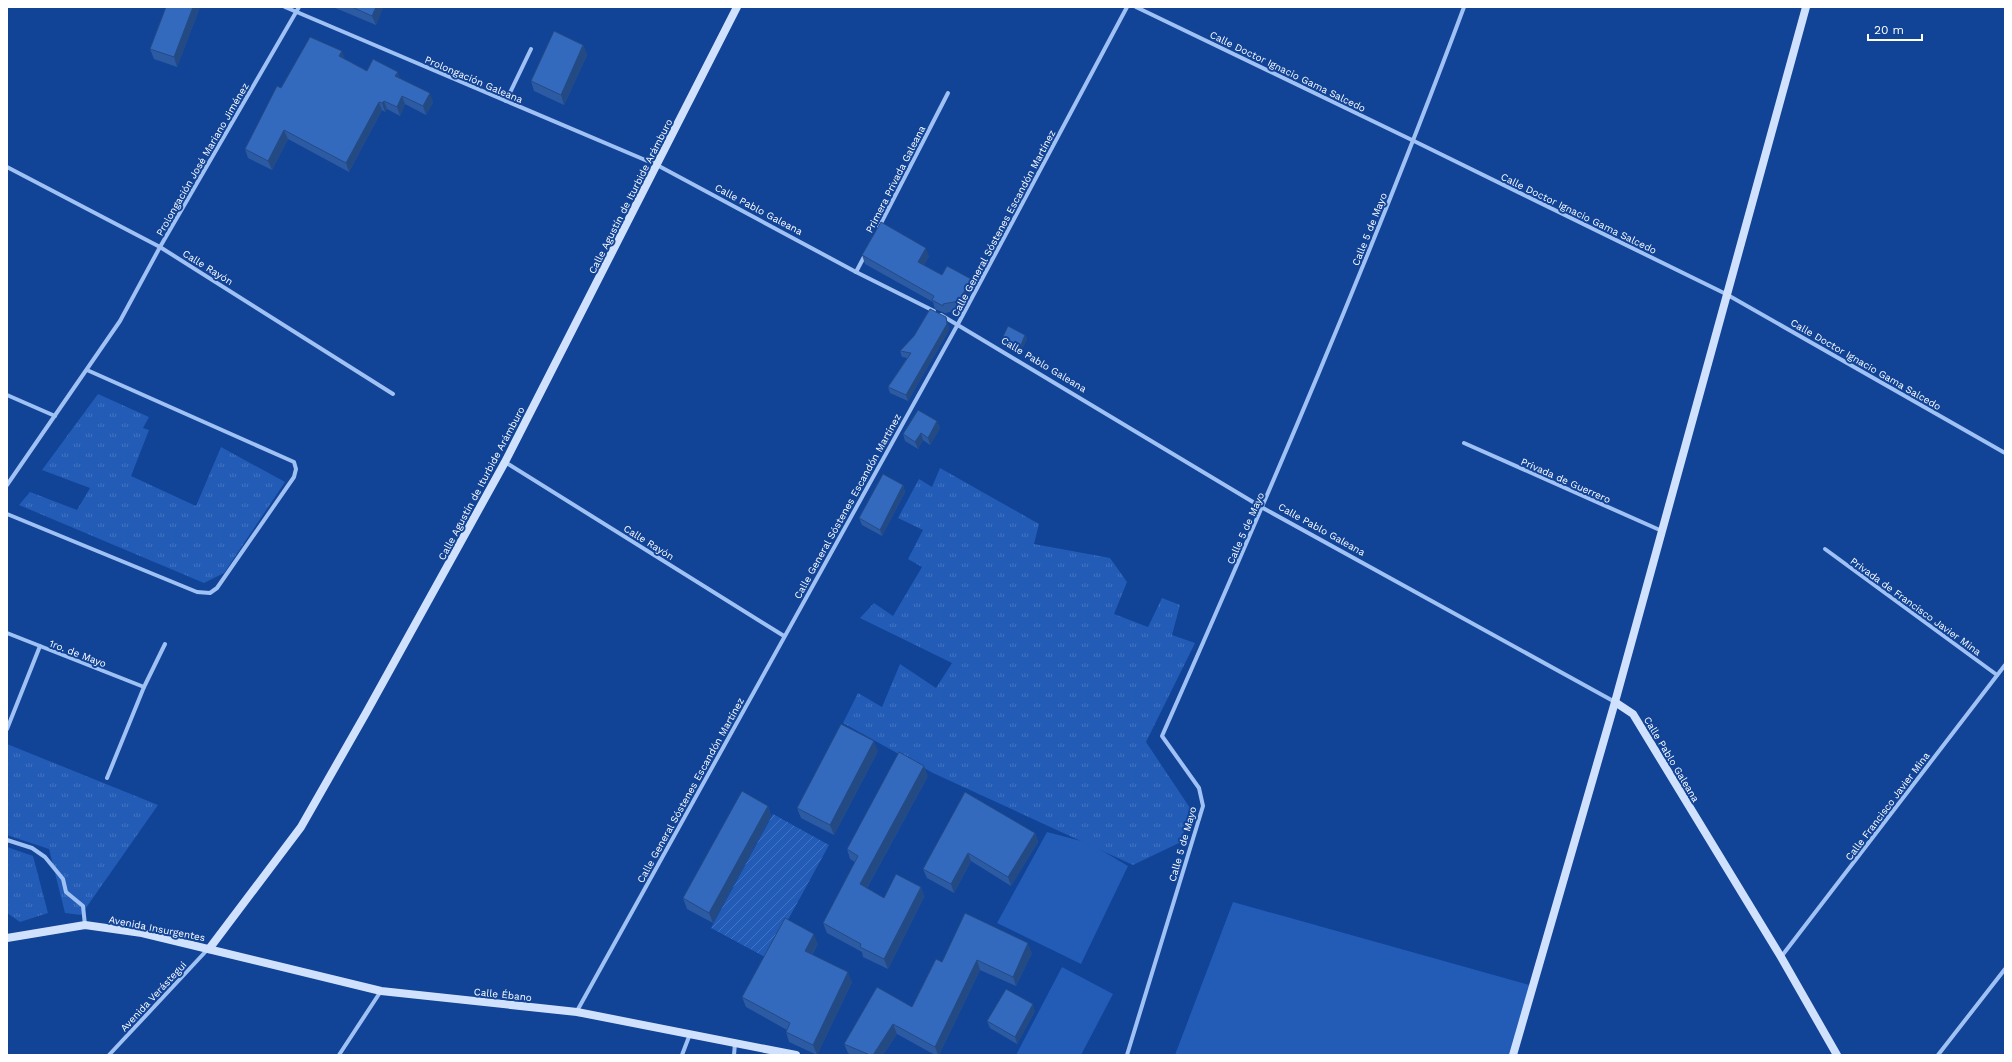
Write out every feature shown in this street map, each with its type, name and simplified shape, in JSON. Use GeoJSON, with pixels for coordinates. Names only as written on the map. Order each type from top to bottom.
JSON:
{"type":"FeatureCollection","features":[{"type":"Feature","properties":{"kind":"street","name":"Prolongación Galeana"},"geometry":{"type":"LineString","coordinates":[[285,7],[296,13],[657,165]]}},
{"type":"Feature","properties":{"kind":"street","name":"Prolongación José Mariano Jiménez"},"geometry":{"type":"LineString","coordinates":[[7,485],[120,321],[160,247],[299,7]]}},
{"type":"Feature","properties":{"kind":"street","name":"Calle Agustín de Iturbide Arámburo"},"geometry":{"type":"LineString","coordinates":[[208,949],[301,827],[505,462],[737,7]]}},
{"type":"Feature","properties":{"kind":"street","name":"Calle General Sóstenes Escandón Martínez"},"geometry":{"type":"LineString","coordinates":[[577,1012],[958,324],[1127,7]]}},
{"type":"Feature","properties":{"kind":"street","name":"Calle Doctor Ignacio Gama Salcedo"},"geometry":{"type":"LineString","coordinates":[[1136,7],[1726,294],[2005,453]]}},
{"type":"Feature","properties":{"kind":"street","name":"Calle 5 de Mayo"},"geometry":{"type":"LineString","coordinates":[[1127,1055],[1203,806],[1199,788],[1162,736],[1263,508],[1414,141],[1464,7]]}},
{"type":"Feature","properties":{"kind":"street"},"geometry":{"type":"LineString","coordinates":[[1513,1055],[1616,702],[1726,294],[1806,7]]}},
{"type":"Feature","properties":{"kind":"street"},"geometry":{"type":"LineString","coordinates":[[506,101],[531,49]]}},
{"type":"Feature","properties":{"kind":"street","name":"Primera Privada Galeana"},"geometry":{"type":"LineString","coordinates":[[877,231],[948,92]]}},
{"type":"Feature","properties":{"kind":"street","name":"Calle Pablo Galeana"},"geometry":{"type":"LineString","coordinates":[[657,165],[856,272],[958,324],[1263,508],[1616,702],[1633,714],[1781,957],[1838,1055]]}},
{"type":"Feature","properties":{"kind":"street","name":"Calle Rayón"},"geometry":{"type":"LineString","coordinates":[[7,167],[160,247],[393,394]]}},
{"type":"Feature","properties":{"kind":"street"},"geometry":{"type":"LineString","coordinates":[[856,272],[866,251]]}},
{"type":"Feature","properties":{"kind":"street"},"geometry":{"type":"LineString","coordinates":[[7,514],[197,592],[210,592],[217,588],[294,477],[296,469],[294,462],[87,370]]}},
{"type":"Feature","properties":{"kind":"street"},"geometry":{"type":"LineString","coordinates":[[7,395],[55,416]]}},
{"type":"Feature","properties":{"kind":"street","name":"Privada de Guerrero"},"geometry":{"type":"LineString","coordinates":[[1464,442],[1662,531]]}},
{"type":"Feature","properties":{"kind":"street","name":"Calle Rayón"},"geometry":{"type":"LineString","coordinates":[[505,462],[784,636]]}},
{"type":"Feature","properties":{"kind":"street","name":"Privada de Francisco Javier Mina"},"geometry":{"type":"LineString","coordinates":[[1826,549],[1997,675]]}},
{"type":"Feature","properties":{"kind":"street","name":"1ro. de Mayo"},"geometry":{"type":"LineString","coordinates":[[7,633],[144,687]]}},
{"type":"Feature","properties":{"kind":"street"},"geometry":{"type":"LineString","coordinates":[[107,778],[144,687],[165,644]]}},
{"type":"Feature","properties":{"kind":"street"},"geometry":{"type":"LineString","coordinates":[[7,730],[40,646]]}},
{"type":"Feature","properties":{"kind":"street","name":"Calle Francisco Javier Mina"},"geometry":{"type":"LineString","coordinates":[[1781,957],[2005,665]]}},
{"type":"Feature","properties":{"kind":"street"},"geometry":{"type":"LineString","coordinates":[[7,840],[32,848],[45,857],[62,879],[66,892],[83,906],[85,925]]}},
{"type":"Feature","properties":{"kind":"street","name":"Avenida Insurgentes"},"geometry":{"type":"LineString","coordinates":[[7,938],[85,925],[142,933],[208,949]]}},
{"type":"Feature","properties":{"kind":"street","name":"Calle Ébano"},"geometry":{"type":"LineString","coordinates":[[208,949],[381,991],[577,1012],[735,1043],[781,1054],[796,1055]]}},
{"type":"Feature","properties":{"kind":"street","name":"Avenida Verástegui"},"geometry":{"type":"LineString","coordinates":[[109,1055],[208,949]]}},
{"type":"Feature","properties":{"kind":"street"},"geometry":{"type":"LineString","coordinates":[[1938,1055],[2005,969]]}},
{"type":"Feature","properties":{"kind":"street"},"geometry":{"type":"LineString","coordinates":[[339,1055],[381,991]]}},
{"type":"Feature","properties":{"kind":"street"},"geometry":{"type":"LineString","coordinates":[[682,1055],[690,1034]]}},
{"type":"Feature","properties":{"kind":"street"},"geometry":{"type":"LineString","coordinates":[[734,1055],[735,1043]]}},
{"type":"Feature","properties":{"kind":"green space"},"geometry":{"type":"Polygon","coordinates":[[[98,394],[149,417],[143,428],[149,430],[131,476],[196,506],[221,447],[285,482],[224,573],[204,583],[19,505],[30,492],[77,510],[90,488],[42,470],[98,394]]]}},
{"type":"Feature","properties":{"kind":"green space"},"geometry":{"type":"Polygon","coordinates":[[[940,468],[1039,524],[1034,544],[1110,558],[1127,582],[1114,614],[1148,627],[1162,598],[1180,605],[1172,635],[1195,643],[1146,742],[1190,808],[1181,842],[1133,865],[933,773],[843,723],[858,693],[882,707],[900,664],[936,688],[952,663],[860,618],[874,603],[893,616],[922,567],[908,559],[923,530],[898,518],[919,479],[932,487],[940,468]]]}},
{"type":"Feature","properties":{"kind":"green space"},"geometry":{"type":"Polygon","coordinates":[[[7,744],[158,805],[81,915],[65,913],[49,849],[7,835],[7,744]]]}},
{"type":"Feature","properties":{"kind":"green space"},"geometry":{"type":"Polygon","coordinates":[[[773,814],[829,845],[767,958],[711,928],[773,814]]]}},
{"type":"Feature","properties":{"kind":"green space"},"geometry":{"type":"Polygon","coordinates":[[[1047,832],[1089,843],[1128,866],[1081,964],[997,923],[1047,832]]]}},
{"type":"Feature","properties":{"kind":"green space"},"geometry":{"type":"Polygon","coordinates":[[[7,847],[33,856],[48,913],[20,922],[7,913],[7,847]]]}},
{"type":"Feature","properties":{"kind":"green space"},"geometry":{"type":"Polygon","coordinates":[[[1233,902],[1533,986],[1513,1055],[1175,1055],[1233,902]]]}},
{"type":"Feature","properties":{"kind":"green space"},"geometry":{"type":"Polygon","coordinates":[[[1062,967],[1113,994],[1081,1055],[1016,1055],[1062,967]]]}},
{"type":"Feature","properties":{"kind":"building"},"geometry":{"type":"Polygon","coordinates":[[[166,7],[193,7],[174,57],[150,49],[166,7]]]}},
{"type":"Feature","properties":{"kind":"building"},"geometry":{"type":"Polygon","coordinates":[[[352,7],[376,7],[372,16],[352,7]]]}},
{"type":"Feature","properties":{"kind":"building"},"geometry":{"type":"Polygon","coordinates":[[[554,31],[583,45],[561,95],[531,81],[554,31]]]}},
{"type":"Feature","properties":{"kind":"building"},"geometry":{"type":"Polygon","coordinates":[[[310,37],[342,51],[339,56],[367,71],[373,59],[398,72],[395,76],[430,93],[423,106],[402,96],[397,107],[384,101],[382,103],[379,102],[346,163],[284,130],[268,161],[245,149],[277,86],[281,88],[310,37]]]}},
{"type":"Feature","properties":{"kind":"building"},"geometry":{"type":"Polygon","coordinates":[[[881,222],[926,248],[918,262],[942,275],[947,266],[971,279],[959,301],[943,304],[943,306],[932,300],[934,296],[862,255],[881,222]]]}},
{"type":"Feature","properties":{"kind":"building"},"geometry":{"type":"Polygon","coordinates":[[[930,309],[946,317],[947,324],[906,395],[888,387],[911,353],[900,351],[914,336],[930,309]]]}},
{"type":"Feature","properties":{"kind":"building"},"geometry":{"type":"Polygon","coordinates":[[[1008,326],[1025,335],[1019,350],[1001,341],[1008,326]]]}},
{"type":"Feature","properties":{"kind":"building"},"geometry":{"type":"Polygon","coordinates":[[[918,410],[937,421],[928,438],[921,433],[915,442],[903,434],[918,410]]]}},
{"type":"Feature","properties":{"kind":"building"},"geometry":{"type":"Polygon","coordinates":[[[883,474],[903,485],[880,530],[859,518],[883,474]]]}},
{"type":"Feature","properties":{"kind":"building"},"geometry":{"type":"Polygon","coordinates":[[[841,724],[874,741],[830,825],[797,808],[841,724]]]}},
{"type":"Feature","properties":{"kind":"building"},"geometry":{"type":"Polygon","coordinates":[[[899,752],[924,766],[860,884],[884,898],[896,874],[921,887],[884,959],[860,947],[861,944],[823,923],[858,856],[847,849],[899,752]]]}},
{"type":"Feature","properties":{"kind":"building"},"geometry":{"type":"Polygon","coordinates":[[[742,791],[768,806],[709,913],[683,898],[742,791]]]}},
{"type":"Feature","properties":{"kind":"building"},"geometry":{"type":"Polygon","coordinates":[[[965,792],[1035,833],[1008,877],[968,853],[951,884],[923,869],[965,792]]]}},
{"type":"Feature","properties":{"kind":"building"},"geometry":{"type":"Polygon","coordinates":[[[965,913],[1028,943],[1013,977],[977,960],[935,1047],[893,1024],[873,1055],[844,1044],[877,987],[912,1007],[936,959],[942,962],[965,913]]]}},
{"type":"Feature","properties":{"kind":"building"},"geometry":{"type":"Polygon","coordinates":[[[785,918],[814,934],[805,951],[848,972],[813,1045],[786,1032],[790,1023],[742,997],[785,918]]]}},
{"type":"Feature","properties":{"kind":"building"},"geometry":{"type":"Polygon","coordinates":[[[1006,989],[1033,1004],[1015,1037],[987,1021],[1006,989]]]}}]}
